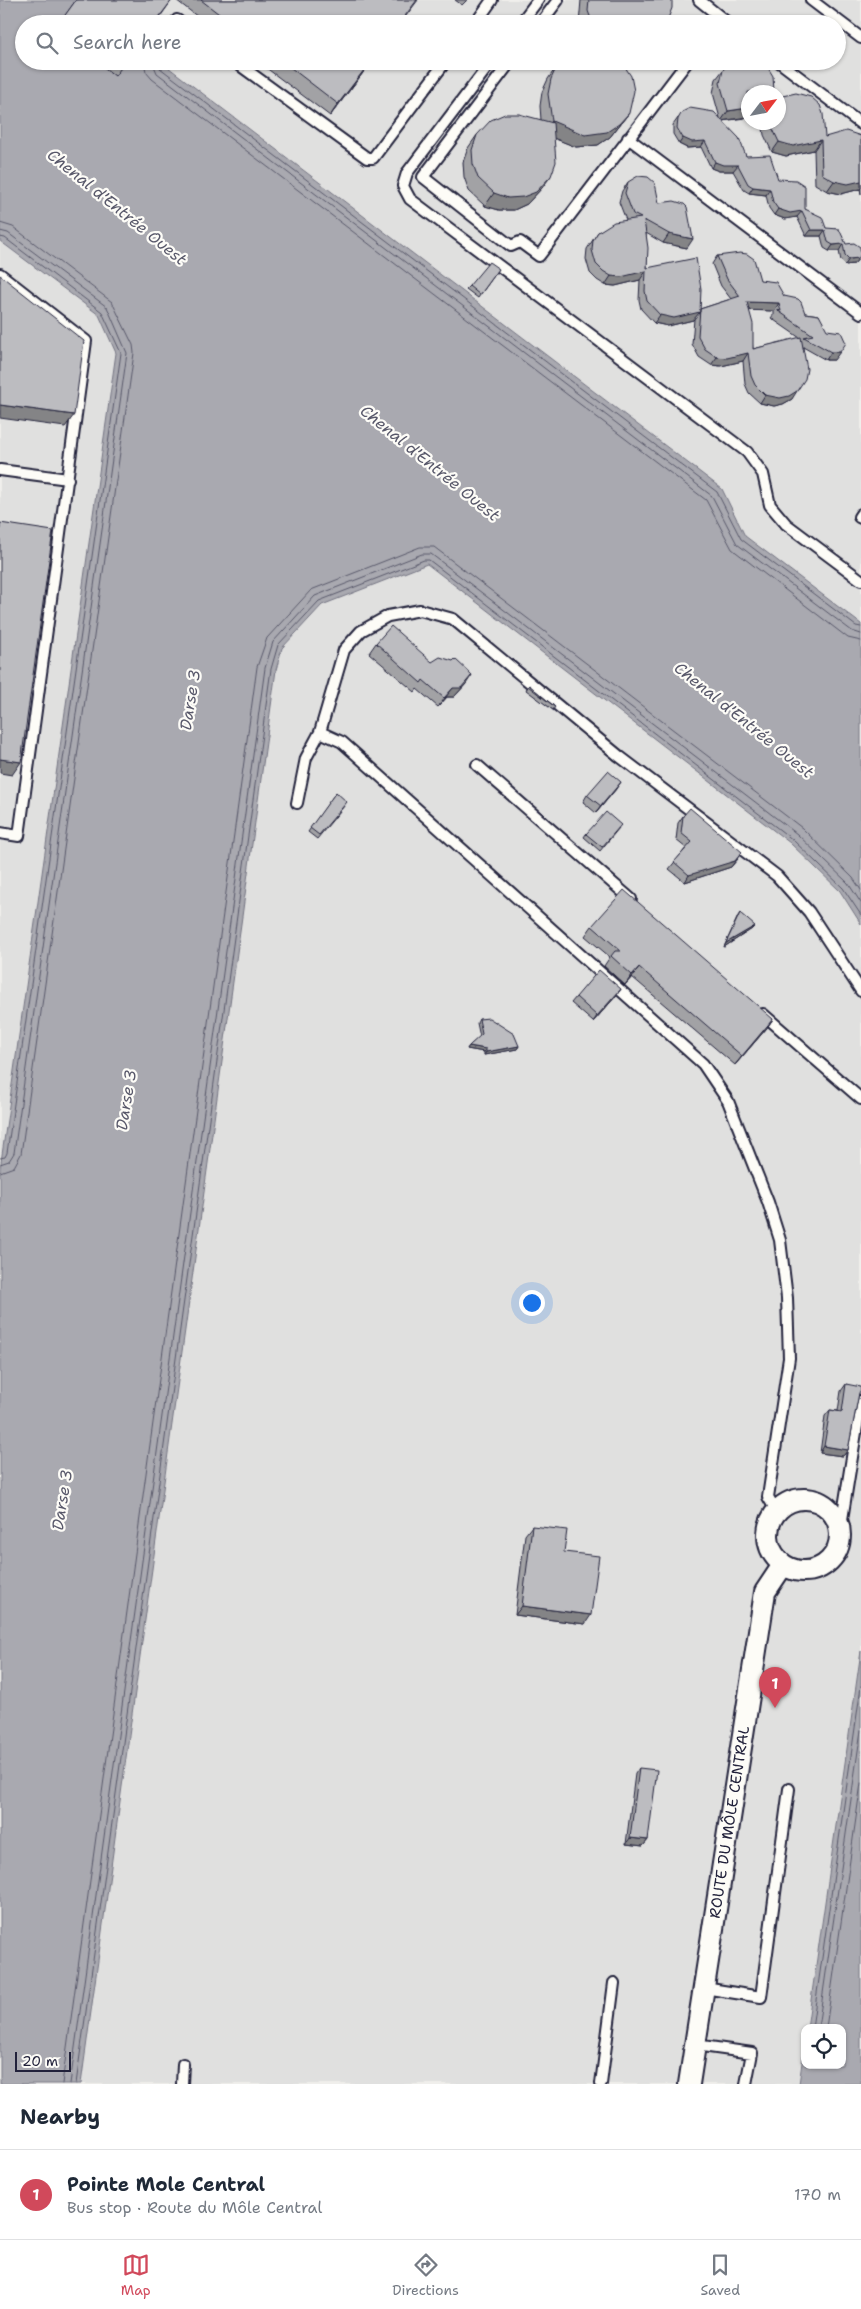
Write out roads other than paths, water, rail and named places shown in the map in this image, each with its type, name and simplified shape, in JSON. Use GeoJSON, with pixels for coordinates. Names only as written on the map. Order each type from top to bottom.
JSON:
{"type":"FeatureCollection","features":[{"type":"Feature","properties":{"kind":"street"},"geometry":{"type":"LineString","coordinates":[[809,1500],[820,1503],[830,1510],[837,1520],[840,1532],[839,1544],[835,1555],[827,1564],[805,1572],[793,1570],[783,1565],[774,1556],[769,1545],[768,1533],[770,1522],[777,1512],[792,1502],[809,1500]]}},
{"type":"Feature","properties":{"kind":"street","name":"ROUTE DU MÔLE CENTRAL"},"geometry":{"type":"LineString","coordinates":[[689,2084],[765,1592],[783,1565]]}},
{"type":"Feature","properties":{"kind":"lane"},"geometry":{"type":"LineString","coordinates":[[481,15],[492,0]]}},
{"type":"Feature","properties":{"kind":"lane"},"geometry":{"type":"LineString","coordinates":[[527,15],[538,0]]}},
{"type":"Feature","properties":{"kind":"lane"},"geometry":{"type":"LineString","coordinates":[[547,15],[558,0]]}},
{"type":"Feature","properties":{"kind":"lane"},"geometry":{"type":"LineString","coordinates":[[699,0],[715,15]]}},
{"type":"Feature","properties":{"kind":"lane"},"geometry":{"type":"LineString","coordinates":[[811,0],[831,15]]}},
{"type":"Feature","properties":{"kind":"lane"},"geometry":{"type":"LineString","coordinates":[[846,27],[861,38]]}},
{"type":"Feature","properties":{"kind":"lane"},"geometry":{"type":"LineString","coordinates":[[246,70],[367,158],[373,158],[439,70]]}},
{"type":"Feature","properties":{"kind":"lane"},"geometry":{"type":"LineString","coordinates":[[485,70],[407,172],[403,186],[410,199],[748,452],[763,474],[770,505],[786,524],[861,580]]}},
{"type":"Feature","properties":{"kind":"lane"},"geometry":{"type":"LineString","coordinates":[[504,70],[422,177],[511,246],[520,242],[539,256],[681,70]]}},
{"type":"Feature","properties":{"kind":"lane"},"geometry":{"type":"LineString","coordinates":[[790,70],[861,124]]}},
{"type":"Feature","properties":{"kind":"lane"},"geometry":{"type":"LineString","coordinates":[[628,138],[861,313]]}},
{"type":"Feature","properties":{"kind":"lane"},"geometry":{"type":"LineString","coordinates":[[0,274],[86,341],[18,836],[0,833]]}},
{"type":"Feature","properties":{"kind":"lane"},"geometry":{"type":"LineString","coordinates":[[0,470],[68,479]]}},
{"type":"Feature","properties":{"kind":"lane"},"geometry":{"type":"LineString","coordinates":[[861,514],[859,517],[861,518]]}},
{"type":"Feature","properties":{"kind":"lane"},"geometry":{"type":"LineString","coordinates":[[297,803],[306,758],[320,732],[344,650],[361,631],[388,616],[420,610],[453,619],[619,756],[778,876],[809,912],[861,992]]}},
{"type":"Feature","properties":{"kind":"lane"},"geometry":{"type":"LineString","coordinates":[[320,732],[342,742],[703,1064],[728,1101],[765,1193],[780,1240],[787,1298],[789,1358],[768,1497],[777,1512]]}},
{"type":"Feature","properties":{"kind":"lane"},"geometry":{"type":"LineString","coordinates":[[478,766],[643,909]]}},
{"type":"Feature","properties":{"kind":"lane"},"geometry":{"type":"LineString","coordinates":[[756,1008],[861,1099]]}},
{"type":"Feature","properties":{"kind":"lane"},"geometry":{"type":"LineString","coordinates":[[840,1532],[861,1401]]}},
{"type":"Feature","properties":{"kind":"lane"},"geometry":{"type":"LineString","coordinates":[[704,1988],[761,1997],[789,1789]]}},
{"type":"Feature","properties":{"kind":"lane"},"geometry":{"type":"LineString","coordinates":[[601,2084],[614,1983]]}},
{"type":"Feature","properties":{"kind":"lane"},"geometry":{"type":"LineString","coordinates":[[695,2045],[752,2053],[746,2084]]}},
{"type":"Feature","properties":{"kind":"lane"},"geometry":{"type":"LineString","coordinates":[[182,2084],[183,2064]]}},
{"type":"Feature","properties":{"kind":"water"},"geometry":{"type":"Polygon","coordinates":[[[0,0],[79,0],[98,15],[15,15],[15,70],[172,70],[722,489],[745,536],[861,624],[861,924],[840,891],[790,843],[427,564],[322,605],[282,648],[276,670],[81,2084],[0,2084],[0,1169],[116,353],[99,315],[0,241],[0,0]]]}},
{"type":"Feature","properties":{"kind":"water"},"geometry":{"type":"Polygon","coordinates":[[[861,1651],[861,2084],[799,2084],[801,2069],[846,2069],[846,2024],[808,2024],[861,1651]]]}},
{"type":"Feature","properties":{"kind":"place","name":"Pointe Mole Central"},"geometry":{"type":"Point","coordinates":[775,1708]}},
{"type":"Feature","properties":{"kind":"water label","name":"Chenal d'Entrée Ouest"},"geometry":{"type":"Point","coordinates":[117,207]}},
{"type":"Feature","properties":{"kind":"water label","name":"Chenal d'Entrée Ouest"},"geometry":{"type":"Point","coordinates":[430,463]}},
{"type":"Feature","properties":{"kind":"water label","name":"Darse 3"},"geometry":{"type":"Point","coordinates":[190,700]}},
{"type":"Feature","properties":{"kind":"water label","name":"Chenal d'Entrée Ouest"},"geometry":{"type":"Point","coordinates":[744,720]}},
{"type":"Feature","properties":{"kind":"water label","name":"Darse 3"},"geometry":{"type":"Point","coordinates":[126,1100]}},
{"type":"Feature","properties":{"kind":"water label","name":"Darse 3"},"geometry":{"type":"Point","coordinates":[62,1500]}}]}
